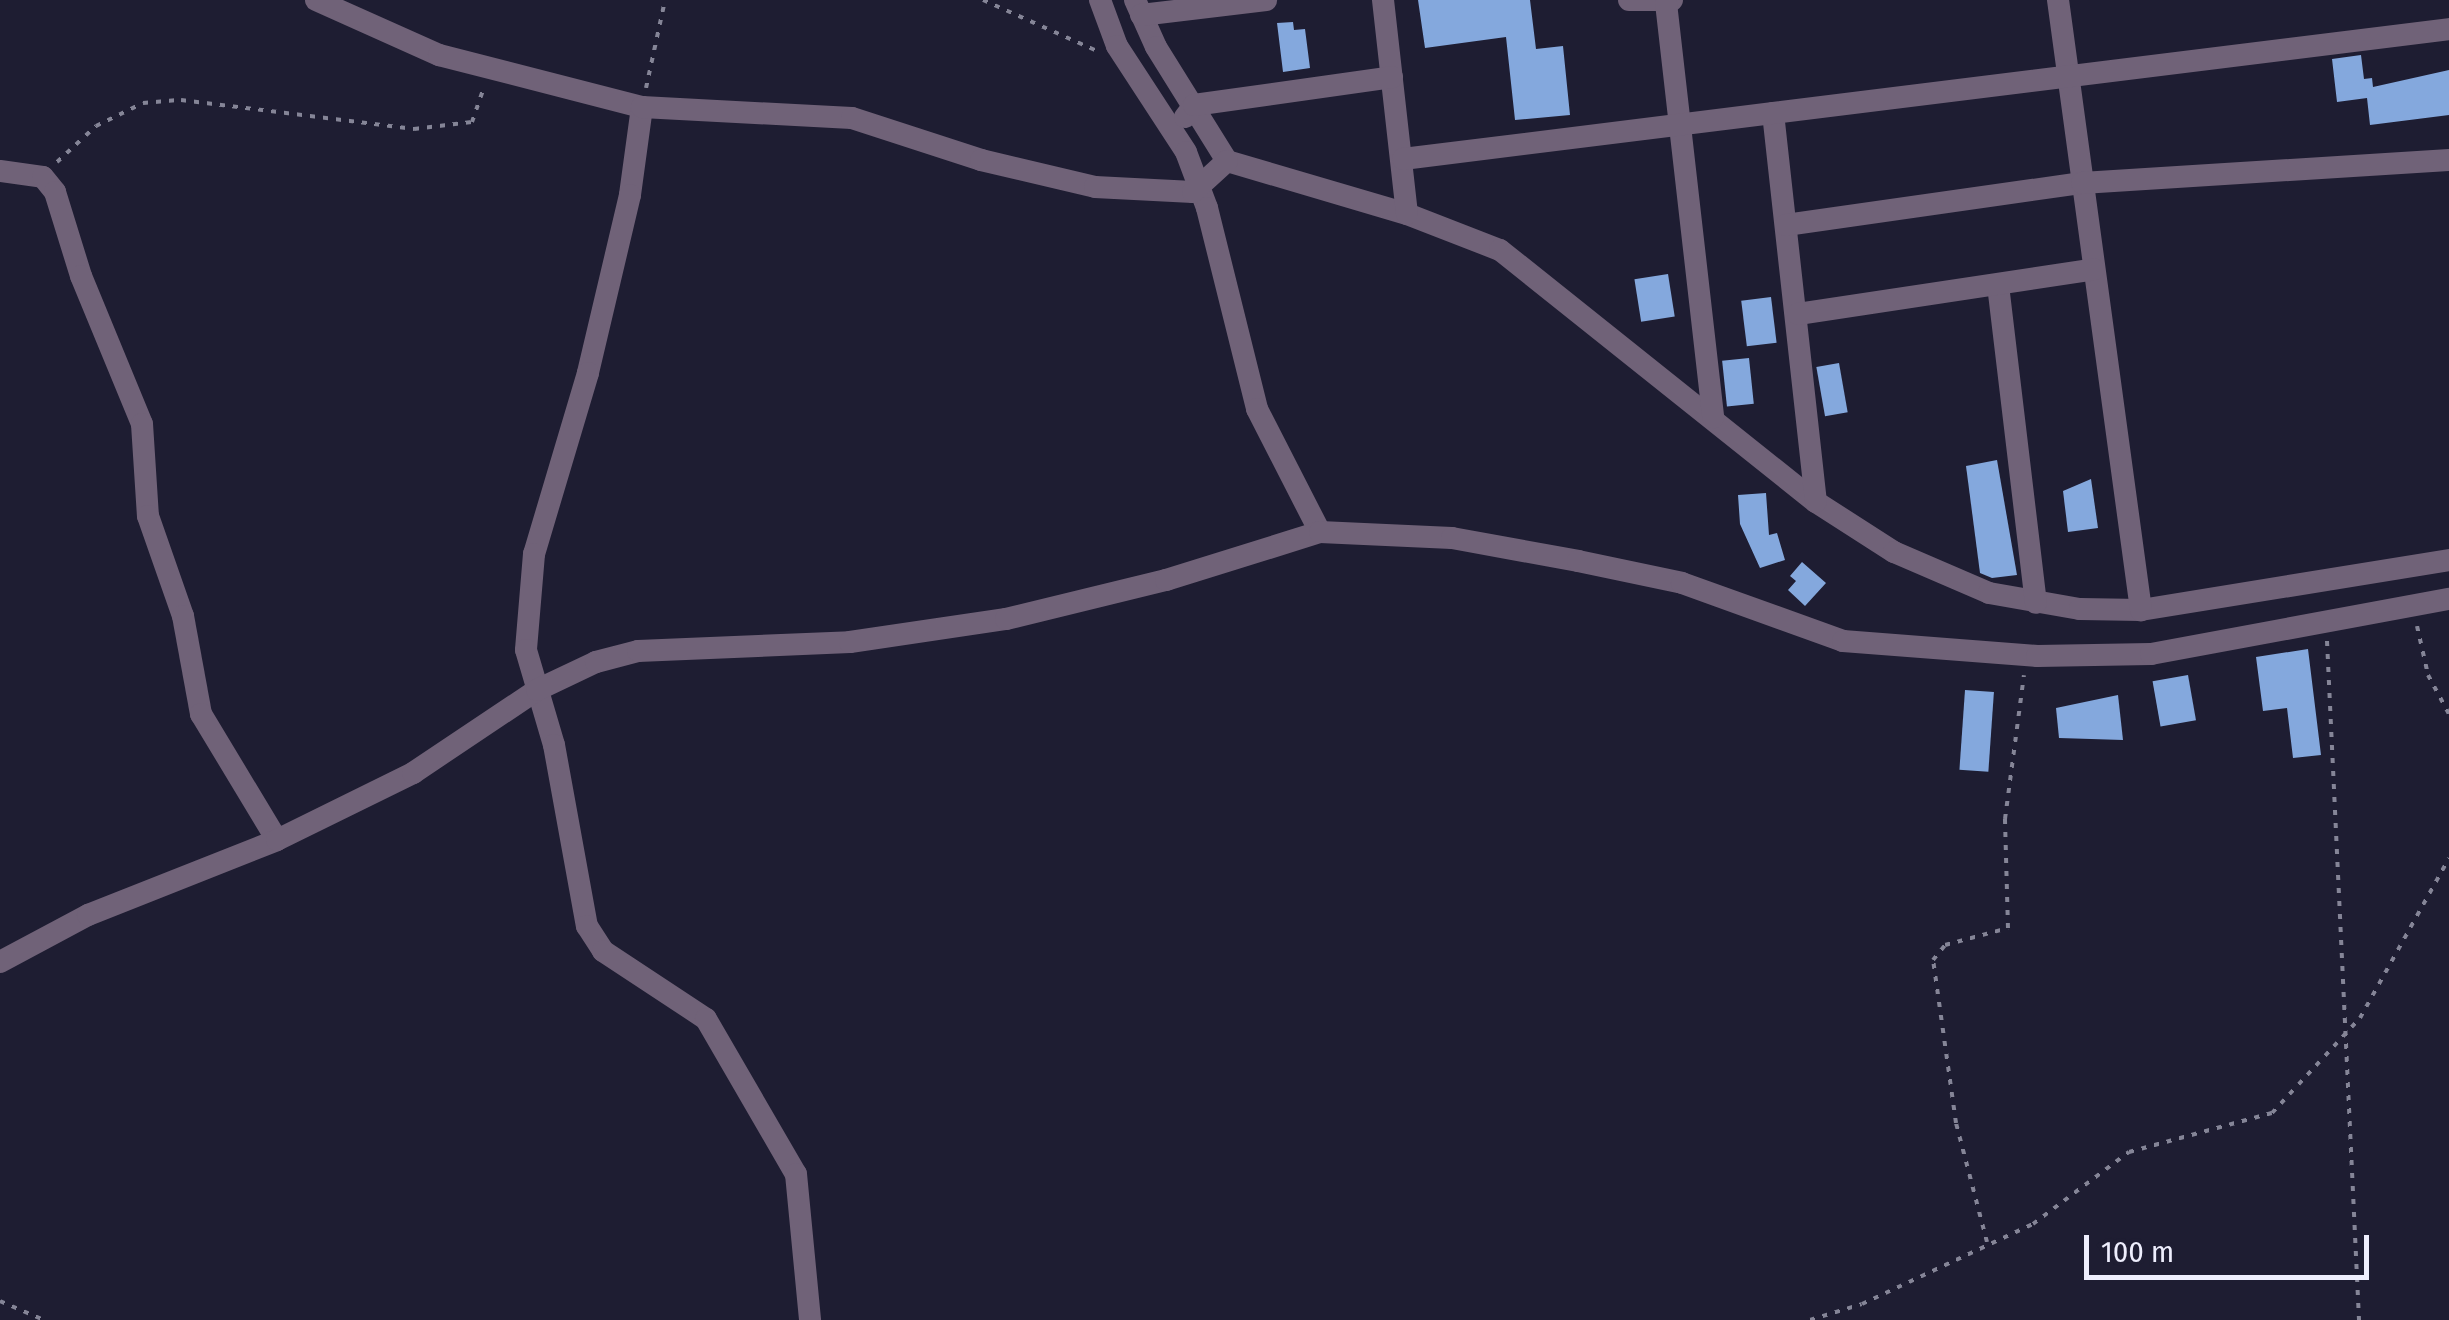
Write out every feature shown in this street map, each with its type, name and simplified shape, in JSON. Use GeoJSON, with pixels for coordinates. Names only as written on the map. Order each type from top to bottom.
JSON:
{"type":"FeatureCollection","features":[{"type":"Feature","properties":{"kind":"street"},"geometry":{"type":"LineString","coordinates":[[316,0],[439,55],[642,108],[852,118],[1036,176],[1095,187],[1200,190],[1227,161]]}},
{"type":"Feature","properties":{"kind":"street"},"geometry":{"type":"LineString","coordinates":[[1100,0],[1124,57],[1176,132],[1200,190],[1251,393],[1320,532]]}},
{"type":"Feature","properties":{"kind":"street"},"geometry":{"type":"LineString","coordinates":[[1266,0],[1138,7],[1227,161],[1408,214],[1500,250],[1816,502],[1894,552],[1989,593],[2036,604],[2141,610],[2449,560]]}},
{"type":"Feature","properties":{"kind":"street"},"geometry":{"type":"LineString","coordinates":[[1383,0],[1408,214]]}},
{"type":"Feature","properties":{"kind":"street"},"geometry":{"type":"LineString","coordinates":[[1629,0],[1669,2],[1712,417]]}},
{"type":"Feature","properties":{"kind":"street"},"geometry":{"type":"LineString","coordinates":[[2058,0],[2141,610]]}},
{"type":"Feature","properties":{"kind":"street"},"geometry":{"type":"LineString","coordinates":[[1403,159],[1682,123],[2068,82],[2449,29]]}},
{"type":"Feature","properties":{"kind":"street"},"geometry":{"type":"LineString","coordinates":[[1176,132],[1194,106],[1392,77]]}},
{"type":"Feature","properties":{"kind":"street"},"geometry":{"type":"LineString","coordinates":[[642,108],[630,195],[588,373],[534,554],[526,650],[588,926],[603,951],[706,1020],[796,1174],[810,1320]]}},
{"type":"Feature","properties":{"kind":"street"},"geometry":{"type":"LineString","coordinates":[[1773,113],[1816,502]]}},
{"type":"Feature","properties":{"kind":"street"},"geometry":{"type":"LineString","coordinates":[[1786,225],[2082,183],[2449,160]]}},
{"type":"Feature","properties":{"kind":"street"},"geometry":{"type":"LineString","coordinates":[[0,171],[43,177],[58,198],[81,276],[142,424],[148,516],[183,616],[201,714],[277,840]]}},
{"type":"Feature","properties":{"kind":"street"},"geometry":{"type":"LineString","coordinates":[[1798,314],[2094,269]]}},
{"type":"Feature","properties":{"kind":"street"},"geometry":{"type":"LineString","coordinates":[[1998,286],[2036,604]]}},
{"type":"Feature","properties":{"kind":"street"},"geometry":{"type":"LineString","coordinates":[[0,962],[88,915],[277,840],[413,773],[537,690],[596,662],[638,651],[850,642],[1006,619],[1166,580],[1320,532],[1452,538],[1578,561],[1682,583],[1843,641],[2027,655],[2122,658],[2449,599]]}},
{"type":"Feature","properties":{"kind":"path"},"geometry":{"type":"LineString","coordinates":[[642,108],[665,0]]}},
{"type":"Feature","properties":{"kind":"path"},"geometry":{"type":"LineString","coordinates":[[983,0],[1052,34],[1124,57]]}},
{"type":"Feature","properties":{"kind":"path"},"geometry":{"type":"LineString","coordinates":[[43,177],[96,126],[166,99],[384,127],[467,124],[489,68]]}},
{"type":"Feature","properties":{"kind":"path"},"geometry":{"type":"LineString","coordinates":[[2412,607],[2428,675],[2449,714]]}},
{"type":"Feature","properties":{"kind":"path"},"geometry":{"type":"LineString","coordinates":[[2326,622],[2359,1320]]}},
{"type":"Feature","properties":{"kind":"path"},"geometry":{"type":"LineString","coordinates":[[1987,1242],[1956,1123],[1933,960],[1946,944],[2008,928],[2005,818],[2027,655]]}},
{"type":"Feature","properties":{"kind":"path"},"geometry":{"type":"LineString","coordinates":[[1810,1320],[1862,1304],[1987,1242],[2033,1224],[2129,1152],[2272,1112],[2346,1035],[2449,858]]}},
{"type":"Feature","properties":{"kind":"path"},"geometry":{"type":"LineString","coordinates":[[0,1301],[44,1320]]}},
{"type":"Feature","properties":{"kind":"building"},"geometry":{"type":"Polygon","coordinates":[[[1418,0],[1530,0],[1536,49],[1563,46],[1570,115],[1515,120],[1506,37],[1425,48],[1418,0]]]}},
{"type":"Feature","properties":{"kind":"building"},"geometry":{"type":"Polygon","coordinates":[[[1293,22],[1294,30],[1305,29],[1310,68],[1283,72],[1277,23],[1293,22]]]}},
{"type":"Feature","properties":{"kind":"building"},"geometry":{"type":"Polygon","coordinates":[[[2361,55],[2364,79],[2372,78],[2373,87],[2449,70],[2449,115],[2370,125],[2367,98],[2337,102],[2332,59],[2361,55]]]}},
{"type":"Feature","properties":{"kind":"building"},"geometry":{"type":"Polygon","coordinates":[[[1668,274],[1675,316],[1641,322],[1634,279],[1668,274]]]}},
{"type":"Feature","properties":{"kind":"building"},"geometry":{"type":"Polygon","coordinates":[[[1771,297],[1777,343],[1747,346],[1741,301],[1771,297]]]}},
{"type":"Feature","properties":{"kind":"building"},"geometry":{"type":"Polygon","coordinates":[[[1749,358],[1754,404],[1727,407],[1722,361],[1749,358]]]}},
{"type":"Feature","properties":{"kind":"building"},"geometry":{"type":"Polygon","coordinates":[[[1839,363],[1848,412],[1825,416],[1816,367],[1839,363]]]}},
{"type":"Feature","properties":{"kind":"building"},"geometry":{"type":"Polygon","coordinates":[[[1997,460],[2017,575],[1992,578],[1980,573],[1966,466],[1997,460]]]}},
{"type":"Feature","properties":{"kind":"building"},"geometry":{"type":"Polygon","coordinates":[[[2091,479],[2098,528],[2068,532],[2063,491],[2091,479]]]}},
{"type":"Feature","properties":{"kind":"building"},"geometry":{"type":"Polygon","coordinates":[[[1766,493],[1769,535],[1777,533],[1785,560],[1760,568],[1740,524],[1738,495],[1766,493]]]}},
{"type":"Feature","properties":{"kind":"building"},"geometry":{"type":"Polygon","coordinates":[[[1802,562],[1826,583],[1805,606],[1788,590],[1796,581],[1790,576],[1802,562]]]}},
{"type":"Feature","properties":{"kind":"building"},"geometry":{"type":"Polygon","coordinates":[[[2308,649],[2321,755],[2293,758],[2287,708],[2263,711],[2256,657],[2308,649]]]}},
{"type":"Feature","properties":{"kind":"building"},"geometry":{"type":"Polygon","coordinates":[[[2188,675],[2196,720],[2161,727],[2153,681],[2188,675]]]}},
{"type":"Feature","properties":{"kind":"building"},"geometry":{"type":"Polygon","coordinates":[[[1965,690],[1994,692],[1988,772],[1959,770],[1965,690]]]}},
{"type":"Feature","properties":{"kind":"building"},"geometry":{"type":"Polygon","coordinates":[[[2118,695],[2123,740],[2059,738],[2056,708],[2118,695]]]}}]}
